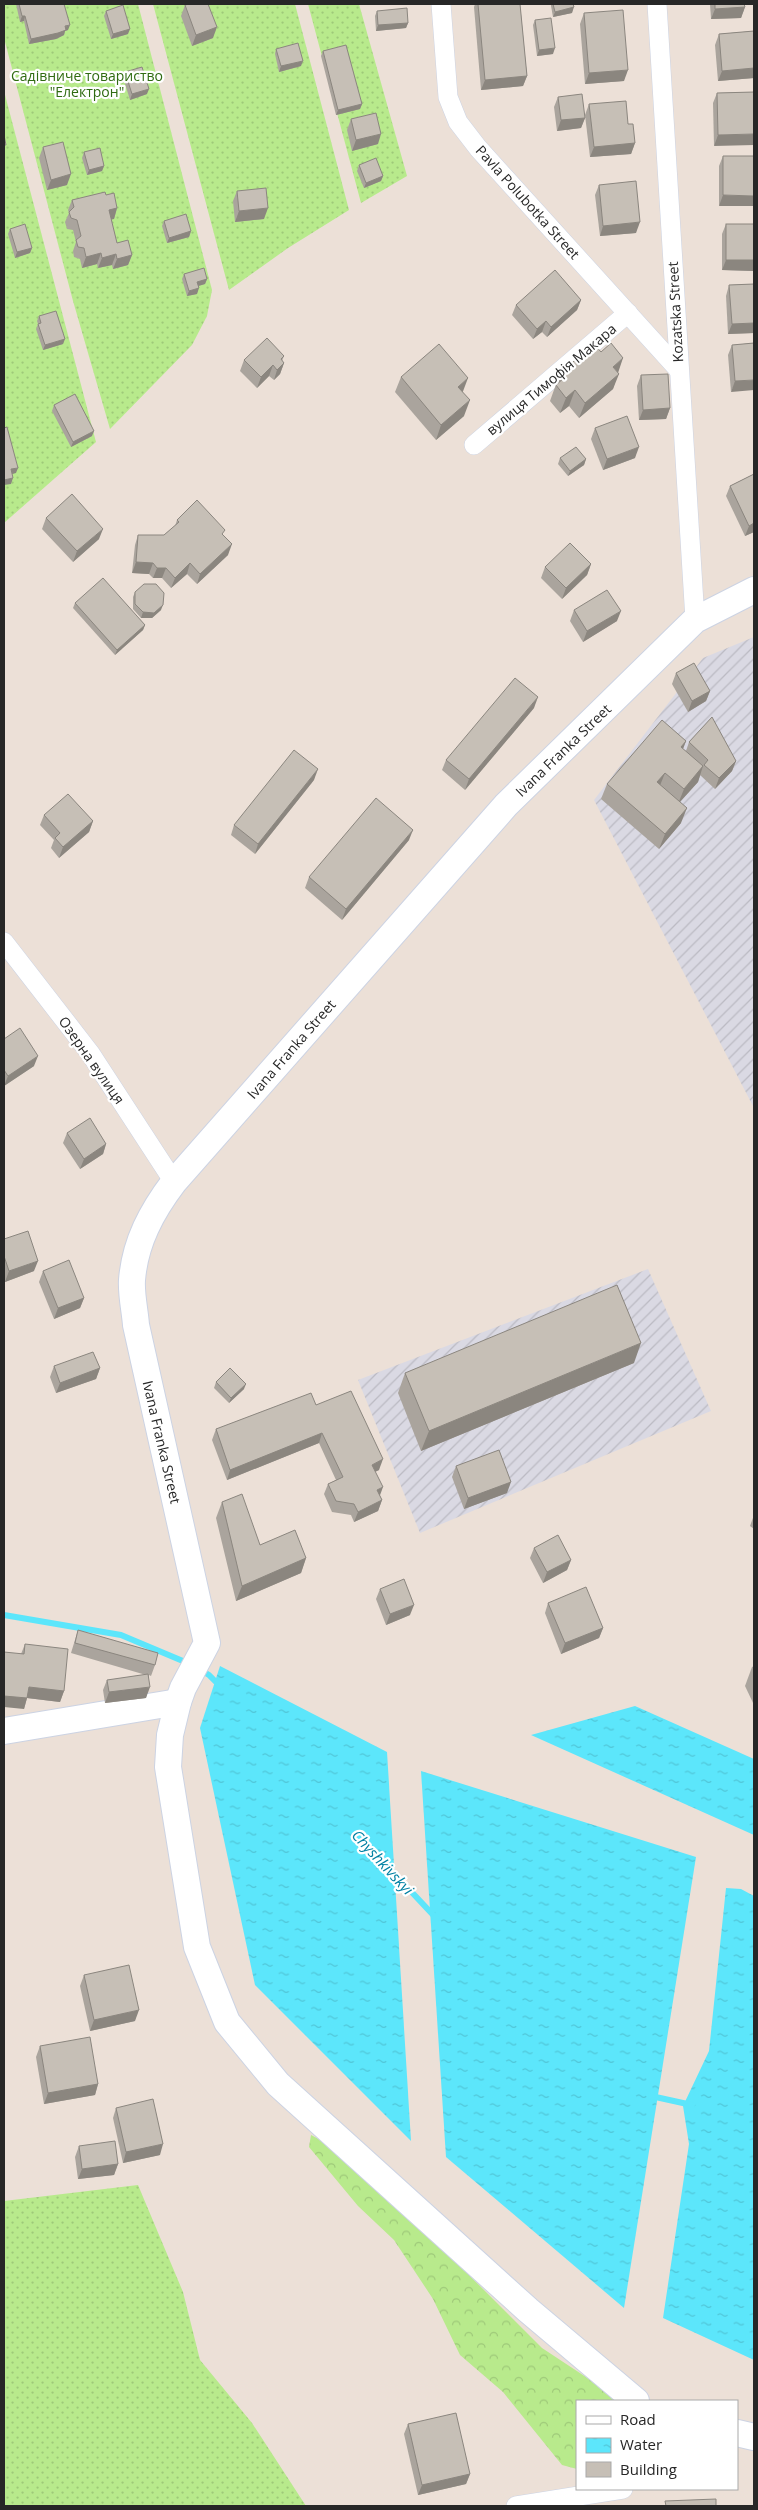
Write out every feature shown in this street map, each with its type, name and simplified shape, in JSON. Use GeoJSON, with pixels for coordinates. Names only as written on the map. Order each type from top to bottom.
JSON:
{"type":"FeatureCollection","features":[{"type":"Feature","properties":{"kind":"street","name":"Pavla Polubotka Street"},"geometry":{"type":"LineString","coordinates":[[441,4],[448,97],[458,122],[478,148],[679,370]]}},
{"type":"Feature","properties":{"kind":"street","name":"Kozatska Street"},"geometry":{"type":"LineString","coordinates":[[657,4],[695,620]]}},
{"type":"Feature","properties":{"kind":"street","name":"вулиця Тимофія Макара"},"geometry":{"type":"LineString","coordinates":[[474,445],[628,314]]}},
{"type":"Feature","properties":{"kind":"street","name":"Ivana Franka Street"},"geometry":{"type":"LineString","coordinates":[[181,1695],[204,1651],[136,1326],[132,1280],[142,1236],[150,1217],[174,1182],[506,805],[695,620],[754,590]]}},
{"type":"Feature","properties":{"kind":"street","name":"Озерна вулиця"},"geometry":{"type":"LineString","coordinates":[[4,942],[90,1053],[174,1182]]}},
{"type":"Feature","properties":{"kind":"street"},"geometry":{"type":"LineString","coordinates":[[4,1731],[181,1695],[170,1735],[168,1767],[197,1947],[226,2022],[278,2084],[528,2310],[635,2400]]}},
{"type":"Feature","properties":{"kind":"street"},"geometry":{"type":"LineString","coordinates":[[738,2433],[754,2437]]}},
{"type":"Feature","properties":{"kind":"street"},"geometry":{"type":"LineString","coordinates":[[516,2506],[617,2490]]}},
{"type":"Feature","properties":{"kind":"shaded area"},"geometry":{"type":"Polygon","coordinates":[[[754,637],[754,1108],[594,800],[703,658],[754,637]]]}},
{"type":"Feature","properties":{"kind":"shaded area"},"geometry":{"type":"Polygon","coordinates":[[[648,1269],[711,1411],[420,1533],[358,1380],[648,1269]]]}},
{"type":"Feature","properties":{"kind":"green space","name":"Садівниче товариство \"Електрон\""},"geometry":{"type":"Polygon","coordinates":[[[4,4],[138,4],[212,290],[207,316],[192,345],[110,429],[73,301],[4,38],[4,4]]]}},
{"type":"Feature","properties":{"kind":"green space","name":"Садівниче товариство \"Електрон\""},"geometry":{"type":"Polygon","coordinates":[[[153,4],[295,4],[349,210],[288,248],[229,290],[153,4]]]}},
{"type":"Feature","properties":{"kind":"green space"},"geometry":{"type":"Polygon","coordinates":[[[308,4],[359,4],[407,176],[361,203],[308,4]]]}},
{"type":"Feature","properties":{"kind":"green space","name":"Садівниче товариство \"Електрон\""},"geometry":{"type":"Polygon","coordinates":[[[4,91],[96,442],[4,523],[4,91]]]}},
{"type":"Feature","properties":{"kind":"green space"},"geometry":{"type":"Polygon","coordinates":[[[311,2135],[328,2144],[451,2257],[542,2348],[595,2383],[614,2400],[576,2400],[576,2469],[562,2465],[503,2392],[460,2355],[433,2299],[394,2240],[358,2206],[309,2147],[311,2135]]]}},
{"type":"Feature","properties":{"kind":"green space"},"geometry":{"type":"Polygon","coordinates":[[[138,2185],[183,2292],[200,2360],[252,2423],[306,2506],[4,2506],[4,2201],[138,2185]]]}},
{"type":"Feature","properties":{"kind":"water"},"geometry":{"type":"Polygon","coordinates":[[[220,1666],[387,1752],[411,2141],[255,1985],[200,1728],[220,1666]]]}},
{"type":"Feature","properties":{"kind":"water"},"geometry":{"type":"Polygon","coordinates":[[[635,1706],[754,1759],[754,1835],[531,1735],[635,1706]]]}},
{"type":"Feature","properties":{"kind":"water"},"geometry":{"type":"Polygon","coordinates":[[[421,1771],[696,1857],[624,2308],[446,2157],[421,1771]]]}},
{"type":"Feature","properties":{"kind":"water"},"geometry":{"type":"Polygon","coordinates":[[[726,1888],[741,1889],[754,1896],[754,2360],[663,2318],[689,2144],[683,2106],[709,2051],[726,1888]]]}},
{"type":"Feature","properties":{"kind":"building"},"geometry":{"type":"Polygon","coordinates":[[[19,4],[64,4],[70,25],[65,26],[66,30],[58,33],[31,39],[25,16],[22,16],[19,4]]]}},
{"type":"Feature","properties":{"kind":"building"},"geometry":{"type":"Polygon","coordinates":[[[208,4],[217,27],[196,35],[185,5],[208,4]]]}},
{"type":"Feature","properties":{"kind":"building"},"geometry":{"type":"Polygon","coordinates":[[[478,4],[520,4],[527,76],[485,80],[478,4]]]}},
{"type":"Feature","properties":{"kind":"building"},"geometry":{"type":"Polygon","coordinates":[[[553,4],[573,4],[574,7],[555,12],[553,4]]]}},
{"type":"Feature","properties":{"kind":"building"},"geometry":{"type":"Polygon","coordinates":[[[715,4],[744,4],[745,7],[715,9],[715,4]]]}},
{"type":"Feature","properties":{"kind":"building"},"geometry":{"type":"Polygon","coordinates":[[[123,5],[130,29],[113,34],[106,11],[123,5]]]}},
{"type":"Feature","properties":{"kind":"building"},"geometry":{"type":"Polygon","coordinates":[[[407,8],[408,23],[378,25],[377,11],[407,8]]]}},
{"type":"Feature","properties":{"kind":"building"},"geometry":{"type":"Polygon","coordinates":[[[623,10],[628,70],[589,73],[584,13],[623,10]]]}},
{"type":"Feature","properties":{"kind":"building"},"geometry":{"type":"Polygon","coordinates":[[[551,18],[555,48],[539,50],[535,20],[551,18]]]}},
{"type":"Feature","properties":{"kind":"building"},"geometry":{"type":"Polygon","coordinates":[[[754,31],[754,68],[722,71],[719,34],[754,31]]]}},
{"type":"Feature","properties":{"kind":"building"},"geometry":{"type":"Polygon","coordinates":[[[298,43],[303,61],[281,66],[276,49],[298,43]]]}},
{"type":"Feature","properties":{"kind":"building"},"geometry":{"type":"Polygon","coordinates":[[[346,45],[362,104],[338,110],[323,51],[346,45]]]}},
{"type":"Feature","properties":{"kind":"building"},"geometry":{"type":"Polygon","coordinates":[[[142,67],[149,89],[132,94],[125,72],[142,67]]]}},
{"type":"Feature","properties":{"kind":"building"},"geometry":{"type":"Polygon","coordinates":[[[754,92],[754,134],[718,135],[717,93],[754,92]]]}},
{"type":"Feature","properties":{"kind":"building"},"geometry":{"type":"Polygon","coordinates":[[[582,94],[585,118],[561,120],[558,97],[582,94]]]}},
{"type":"Feature","properties":{"kind":"building"},"geometry":{"type":"Polygon","coordinates":[[[626,101],[628,124],[633,124],[635,143],[594,147],[589,104],[626,101]]]}},
{"type":"Feature","properties":{"kind":"building"},"geometry":{"type":"Polygon","coordinates":[[[376,113],[381,134],[356,140],[351,119],[376,113]]]}},
{"type":"Feature","properties":{"kind":"building"},"geometry":{"type":"Polygon","coordinates":[[[63,142],[71,174],[51,180],[43,147],[63,142]]]}},
{"type":"Feature","properties":{"kind":"building"},"geometry":{"type":"Polygon","coordinates":[[[100,148],[104,166],[89,170],[84,152],[100,148]]]}},
{"type":"Feature","properties":{"kind":"building"},"geometry":{"type":"Polygon","coordinates":[[[723,156],[754,156],[754,196],[723,195],[723,156]]]}},
{"type":"Feature","properties":{"kind":"building"},"geometry":{"type":"Polygon","coordinates":[[[376,158],[383,176],[366,183],[359,165],[376,158]]]}},
{"type":"Feature","properties":{"kind":"building"},"geometry":{"type":"Polygon","coordinates":[[[636,181],[640,222],[603,226],[599,185],[636,181]]]}},
{"type":"Feature","properties":{"kind":"building"},"geometry":{"type":"Polygon","coordinates":[[[266,188],[268,208],[239,211],[237,191],[266,188]]]}},
{"type":"Feature","properties":{"kind":"building"},"geometry":{"type":"Polygon","coordinates":[[[105,192],[106,195],[114,193],[117,208],[109,210],[117,243],[128,240],[132,255],[117,259],[116,254],[102,258],[101,253],[86,257],[84,248],[78,247],[76,240],[81,236],[77,220],[71,218],[69,212],[74,207],[72,200],[105,192]]]}},
{"type":"Feature","properties":{"kind":"building"},"geometry":{"type":"Polygon","coordinates":[[[186,214],[191,231],[169,238],[164,221],[186,214]]]}},
{"type":"Feature","properties":{"kind":"building"},"geometry":{"type":"Polygon","coordinates":[[[25,224],[32,248],[17,252],[10,229],[25,224]]]}},
{"type":"Feature","properties":{"kind":"building"},"geometry":{"type":"Polygon","coordinates":[[[726,224],[754,224],[754,260],[726,260],[726,224]]]}},
{"type":"Feature","properties":{"kind":"building"},"geometry":{"type":"Polygon","coordinates":[[[204,268],[207,279],[197,282],[199,288],[189,291],[184,274],[204,268]]]}},
{"type":"Feature","properties":{"kind":"building"},"geometry":{"type":"Polygon","coordinates":[[[555,270],[581,300],[551,327],[546,321],[537,329],[516,305],[555,270]]]}},
{"type":"Feature","properties":{"kind":"building"},"geometry":{"type":"Polygon","coordinates":[[[754,284],[754,323],[732,324],[729,285],[754,284]]]}},
{"type":"Feature","properties":{"kind":"building"},"geometry":{"type":"Polygon","coordinates":[[[56,311],[65,339],[45,345],[38,324],[41,323],[39,316],[56,311]]]}},
{"type":"Feature","properties":{"kind":"building"},"geometry":{"type":"Polygon","coordinates":[[[267,338],[284,356],[281,359],[284,363],[277,370],[273,365],[261,377],[244,360],[267,338]]]}},
{"type":"Feature","properties":{"kind":"building"},"geometry":{"type":"Polygon","coordinates":[[[611,343],[623,358],[613,367],[619,374],[585,403],[575,390],[566,398],[556,385],[564,378],[560,373],[594,344],[601,352],[611,343]]]}},
{"type":"Feature","properties":{"kind":"building"},"geometry":{"type":"Polygon","coordinates":[[[754,343],[754,380],[735,381],[732,345],[754,343]]]}},
{"type":"Feature","properties":{"kind":"building"},"geometry":{"type":"Polygon","coordinates":[[[439,344],[468,378],[458,387],[470,400],[441,425],[401,377],[439,344]]]}},
{"type":"Feature","properties":{"kind":"building"},"geometry":{"type":"Polygon","coordinates":[[[668,374],[670,408],[643,410],[641,375],[668,374]]]}},
{"type":"Feature","properties":{"kind":"building"},"geometry":{"type":"Polygon","coordinates":[[[75,394],[94,431],[73,442],[54,405],[75,394]]]}},
{"type":"Feature","properties":{"kind":"building"},"geometry":{"type":"Polygon","coordinates":[[[627,416],[639,447],[607,459],[595,428],[627,416]]]}},
{"type":"Feature","properties":{"kind":"building"},"geometry":{"type":"Polygon","coordinates":[[[7,427],[18,468],[11,469],[13,478],[4,480],[4,428],[7,427]]]}},
{"type":"Feature","properties":{"kind":"building"},"geometry":{"type":"Polygon","coordinates":[[[576,447],[586,459],[570,471],[560,458],[576,447]]]}},
{"type":"Feature","properties":{"kind":"building"},"geometry":{"type":"Polygon","coordinates":[[[754,474],[754,523],[749,526],[730,486],[754,474]]]}},
{"type":"Feature","properties":{"kind":"building"},"geometry":{"type":"Polygon","coordinates":[[[72,494],[103,529],[77,551],[46,518],[72,494]]]}},
{"type":"Feature","properties":{"kind":"building"},"geometry":{"type":"Polygon","coordinates":[[[197,500],[225,530],[222,534],[232,544],[200,574],[190,563],[175,578],[166,568],[157,568],[153,563],[136,562],[138,535],[164,535],[179,522],[177,520],[197,500]]]}},
{"type":"Feature","properties":{"kind":"building"},"geometry":{"type":"Polygon","coordinates":[[[570,543],[591,564],[566,588],[545,567],[570,543]]]}},
{"type":"Feature","properties":{"kind":"building"},"geometry":{"type":"Polygon","coordinates":[[[103,578],[145,625],[117,650],[75,603],[103,578]]]}},
{"type":"Feature","properties":{"kind":"building"},"geometry":{"type":"Polygon","coordinates":[[[144,584],[156,584],[164,593],[163,605],[154,613],[143,612],[135,604],[135,592],[144,584]]]}},
{"type":"Feature","properties":{"kind":"building"},"geometry":{"type":"Polygon","coordinates":[[[607,590],[621,611],[587,631],[574,610],[607,590]]]}},
{"type":"Feature","properties":{"kind":"building"},"geometry":{"type":"Polygon","coordinates":[[[694,663],[710,691],[692,701],[676,673],[694,663]]]}},
{"type":"Feature","properties":{"kind":"building"},"geometry":{"type":"Polygon","coordinates":[[[515,678],[538,697],[469,779],[446,760],[515,678]]]}},
{"type":"Feature","properties":{"kind":"building"},"geometry":{"type":"Polygon","coordinates":[[[712,717],[736,761],[719,778],[704,765],[708,760],[689,742],[712,717]]]}},
{"type":"Feature","properties":{"kind":"building"},"geometry":{"type":"Polygon","coordinates":[[[662,720],[686,741],[681,747],[703,766],[684,789],[665,773],[657,782],[687,808],[665,834],[607,784],[662,720]]]}},
{"type":"Feature","properties":{"kind":"building"},"geometry":{"type":"Polygon","coordinates":[[[294,750],[318,769],[258,844],[234,825],[294,750]]]}},
{"type":"Feature","properties":{"kind":"building"},"geometry":{"type":"Polygon","coordinates":[[[68,794],[93,821],[63,847],[55,838],[60,833],[44,815],[68,794]]]}},
{"type":"Feature","properties":{"kind":"building"},"geometry":{"type":"Polygon","coordinates":[[[376,798],[413,830],[346,909],[309,877],[376,798]]]}},
{"type":"Feature","properties":{"kind":"building"},"geometry":{"type":"Polygon","coordinates":[[[20,1028],[38,1056],[8,1076],[4,1070],[4,1039],[20,1028]]]}},
{"type":"Feature","properties":{"kind":"building"},"geometry":{"type":"Polygon","coordinates":[[[90,1118],[106,1144],[84,1159],[67,1133],[90,1118]]]}},
{"type":"Feature","properties":{"kind":"building"},"geometry":{"type":"Polygon","coordinates":[[[28,1231],[38,1261],[9,1271],[4,1256],[4,1239],[28,1231]]]}},
{"type":"Feature","properties":{"kind":"building"},"geometry":{"type":"Polygon","coordinates":[[[69,1260],[84,1298],[58,1308],[43,1271],[69,1260]]]}},
{"type":"Feature","properties":{"kind":"building"},"geometry":{"type":"Polygon","coordinates":[[[617,1285],[641,1343],[429,1431],[405,1373],[617,1285]]]}},
{"type":"Feature","properties":{"kind":"building"},"geometry":{"type":"Polygon","coordinates":[[[93,1352],[100,1368],[60,1383],[54,1366],[93,1352]]]}},
{"type":"Feature","properties":{"kind":"building"},"geometry":{"type":"Polygon","coordinates":[[[230,1368],[246,1384],[231,1398],[216,1382],[230,1368]]]}},
{"type":"Feature","properties":{"kind":"building"},"geometry":{"type":"Polygon","coordinates":[[[351,1391],[383,1459],[372,1465],[383,1487],[377,1490],[382,1500],[358,1512],[354,1504],[336,1501],[328,1484],[343,1477],[322,1433],[230,1470],[216,1429],[311,1393],[316,1405],[351,1391]]]}},
{"type":"Feature","properties":{"kind":"building"},"geometry":{"type":"Polygon","coordinates":[[[499,1450],[511,1482],[468,1498],[456,1466],[499,1450]]]}},
{"type":"Feature","properties":{"kind":"building"},"geometry":{"type":"Polygon","coordinates":[[[242,1494],[260,1545],[295,1530],[306,1558],[242,1586],[222,1502],[242,1494]]]}},
{"type":"Feature","properties":{"kind":"building"},"geometry":{"type":"Polygon","coordinates":[[[558,1535],[571,1560],[547,1572],[534,1548],[558,1535]]]}},
{"type":"Feature","properties":{"kind":"building"},"geometry":{"type":"Polygon","coordinates":[[[404,1579],[414,1605],[390,1614],[380,1589],[404,1579]]]}},
{"type":"Feature","properties":{"kind":"building"},"geometry":{"type":"Polygon","coordinates":[[[586,1587],[603,1628],[565,1643],[548,1603],[586,1587]]]}},
{"type":"Feature","properties":{"kind":"building"},"geometry":{"type":"Polygon","coordinates":[[[78,1630],[158,1653],[155,1665],[75,1643],[78,1630]]]}},
{"type":"Feature","properties":{"kind":"building"},"geometry":{"type":"Polygon","coordinates":[[[25,1644],[68,1649],[64,1691],[29,1687],[27,1698],[4,1696],[4,1652],[24,1654],[25,1644]]]}},
{"type":"Feature","properties":{"kind":"building"},"geometry":{"type":"Polygon","coordinates":[[[148,1674],[150,1687],[109,1692],[107,1680],[148,1674]]]}},
{"type":"Feature","properties":{"kind":"building"},"geometry":{"type":"Polygon","coordinates":[[[129,1965],[139,2010],[94,2020],[84,1975],[129,1965]]]}},
{"type":"Feature","properties":{"kind":"building"},"geometry":{"type":"Polygon","coordinates":[[[90,2037],[98,2084],[48,2093],[40,2046],[90,2037]]]}},
{"type":"Feature","properties":{"kind":"building"},"geometry":{"type":"Polygon","coordinates":[[[153,2099],[163,2144],[126,2152],[116,2108],[153,2099]]]}},
{"type":"Feature","properties":{"kind":"building"},"geometry":{"type":"Polygon","coordinates":[[[115,2141],[118,2164],[82,2169],[79,2146],[115,2141]]]}},
{"type":"Feature","properties":{"kind":"building"},"geometry":{"type":"Polygon","coordinates":[[[456,2413],[470,2474],[422,2485],[408,2424],[456,2413]]]}},
{"type":"Feature","properties":{"kind":"building"},"geometry":{"type":"Polygon","coordinates":[[[716,2499],[716,2506],[666,2506],[665,2501],[716,2499]]]}},
{"type":"Feature","properties":{"kind":"waterway","name":"Chyshkivskyi"},"geometry":{"type":"LineString","coordinates":[[4,1615],[121,1635],[190,1664]]}},
{"type":"Feature","properties":{"kind":"waterway","name":"Chyshkivskyi"},"geometry":{"type":"LineString","coordinates":[[199,1669],[209,1675],[220,1686]]}},
{"type":"Feature","properties":{"kind":"waterway","name":"Chyshkivskyi"},"geometry":{"type":"LineString","coordinates":[[390,1869],[436,1918]]}},
{"type":"Feature","properties":{"kind":"waterway","name":"Chyshkivskyi"},"geometry":{"type":"LineString","coordinates":[[651,2096],[692,2105]]}}]}
